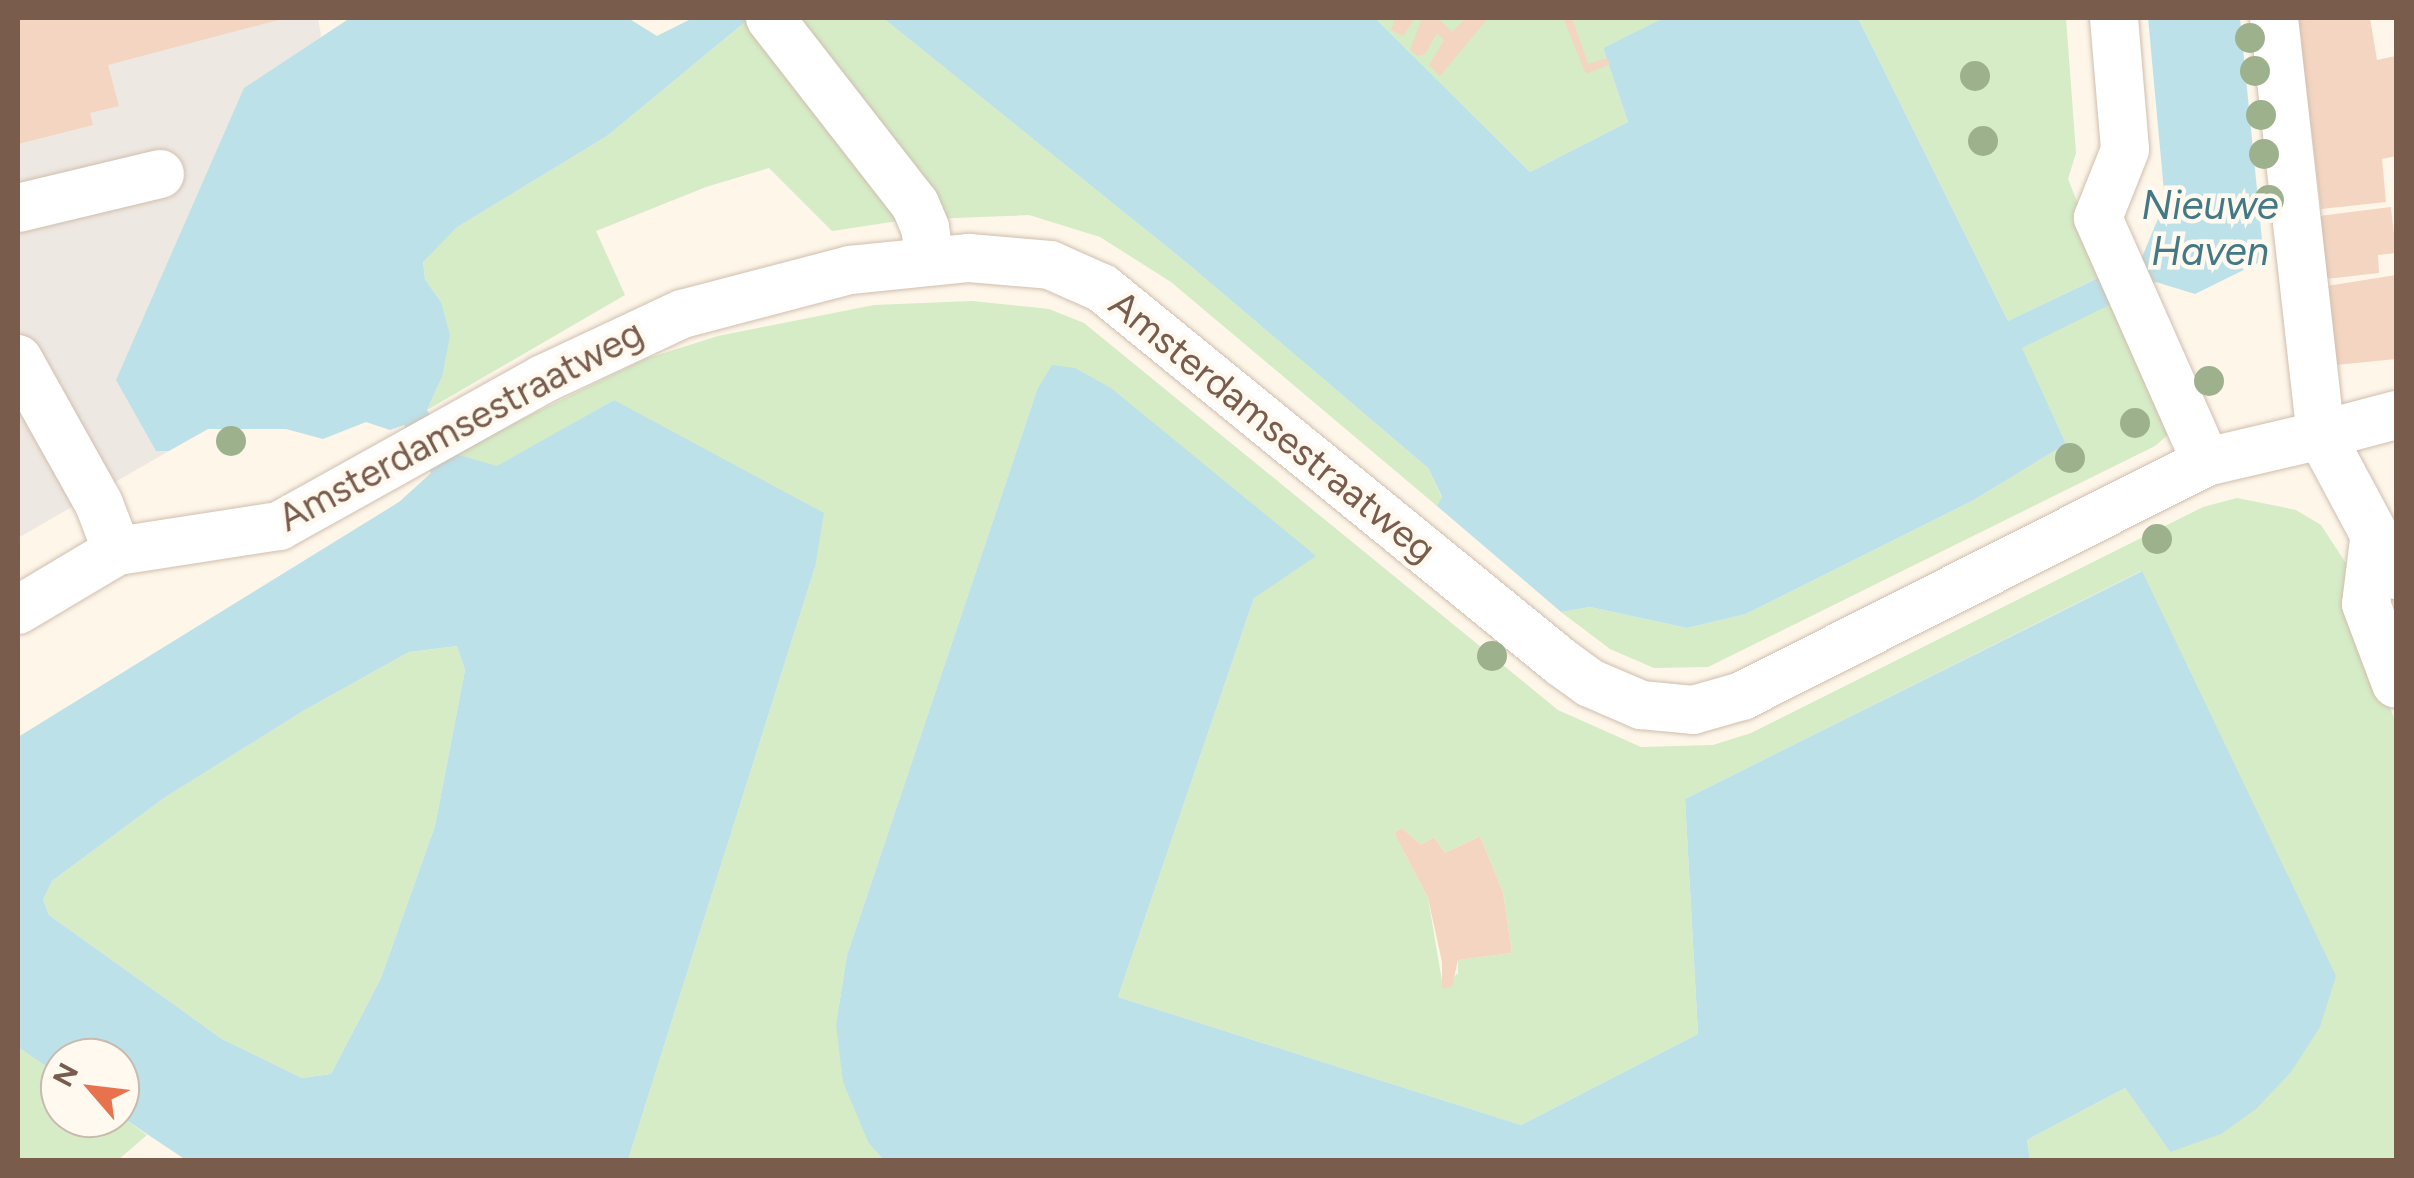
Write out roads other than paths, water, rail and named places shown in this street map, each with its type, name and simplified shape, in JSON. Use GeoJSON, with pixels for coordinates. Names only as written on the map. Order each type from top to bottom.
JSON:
{"type":"FeatureCollection","features":[{"type":"Feature","properties":{"kind":"street"},"geometry":{"type":"LineString","coordinates":[[2114,18],[2125,150],[2098,218],[2206,462]]}},
{"type":"Feature","properties":{"kind":"street"},"geometry":{"type":"LineString","coordinates":[[2274,18],[2321,435],[2385,557],[2366,604],[2396,684]]}},
{"type":"Feature","properties":{"kind":"street"},"geometry":{"type":"LineString","coordinates":[[772,20],[915,204],[925,228],[930,260]]}},
{"type":"Feature","properties":{"kind":"street"},"geometry":{"type":"LineString","coordinates":[[18,208],[160,174]]}},
{"type":"Feature","properties":{"kind":"street","name":"Amsterdamsestraatweg"},"geometry":{"type":"LineString","coordinates":[[18,610],[117,551],[280,526],[431,440],[619,341],[709,304],[850,270],[930,260],[1028,260],[1102,288],[1561,662],[1620,698],[1654,708],[1693,710],[1742,696],[2206,462],[2396,415]]}},
{"type":"Feature","properties":{"kind":"street"},"geometry":{"type":"LineString","coordinates":[[18,359],[99,504],[117,551]]}},
{"type":"Feature","properties":{"kind":"water"},"geometry":{"type":"Polygon","coordinates":[[[350,18],[628,18],[657,36],[693,18],[750,18],[607,136],[456,228],[423,262],[425,279],[441,302],[450,335],[442,377],[427,410],[452,453],[497,466],[614,400],[824,513],[815,567],[628,1160],[186,1160],[140,1129],[140,1038],[40,1038],[40,1062],[18,1047],[18,737],[399,502],[431,473],[404,425],[390,430],[366,422],[323,439],[286,429],[208,429],[169,451],[156,451],[116,380],[244,88],[350,18]],[[457,646],[409,652],[303,711],[164,798],[52,881],[43,900],[49,915],[222,1039],[302,1078],[331,1074],[381,978],[435,826],[465,670],[457,646]]]}},
{"type":"Feature","properties":{"kind":"water","name":"Nieuwe Haven"},"geometry":{"type":"Polygon","coordinates":[[[883,18],[1375,18],[1530,172],[1628,122],[1603,48],[1662,19],[1858,18],[2008,321],[2142,257],[2165,202],[2148,18],[2240,18],[2264,260],[2195,294],[2156,282],[2022,348],[2066,444],[1972,501],[1746,614],[1687,628],[1590,607],[1561,612],[1437,506],[1442,497],[1428,468],[1187,263],[883,18]]]}},
{"type":"Feature","properties":{"kind":"water"},"geometry":{"type":"Polygon","coordinates":[[[1052,365],[1075,368],[1111,388],[1316,556],[1254,598],[1118,997],[1521,1125],[1698,1034],[1685,799],[2142,571],[2336,976],[2320,1027],[2291,1072],[2256,1109],[2221,1134],[2170,1152],[2125,1088],[2027,1140],[2030,1160],[884,1160],[869,1144],[843,1082],[836,1024],[847,955],[1037,390],[1052,365]]]}}]}
